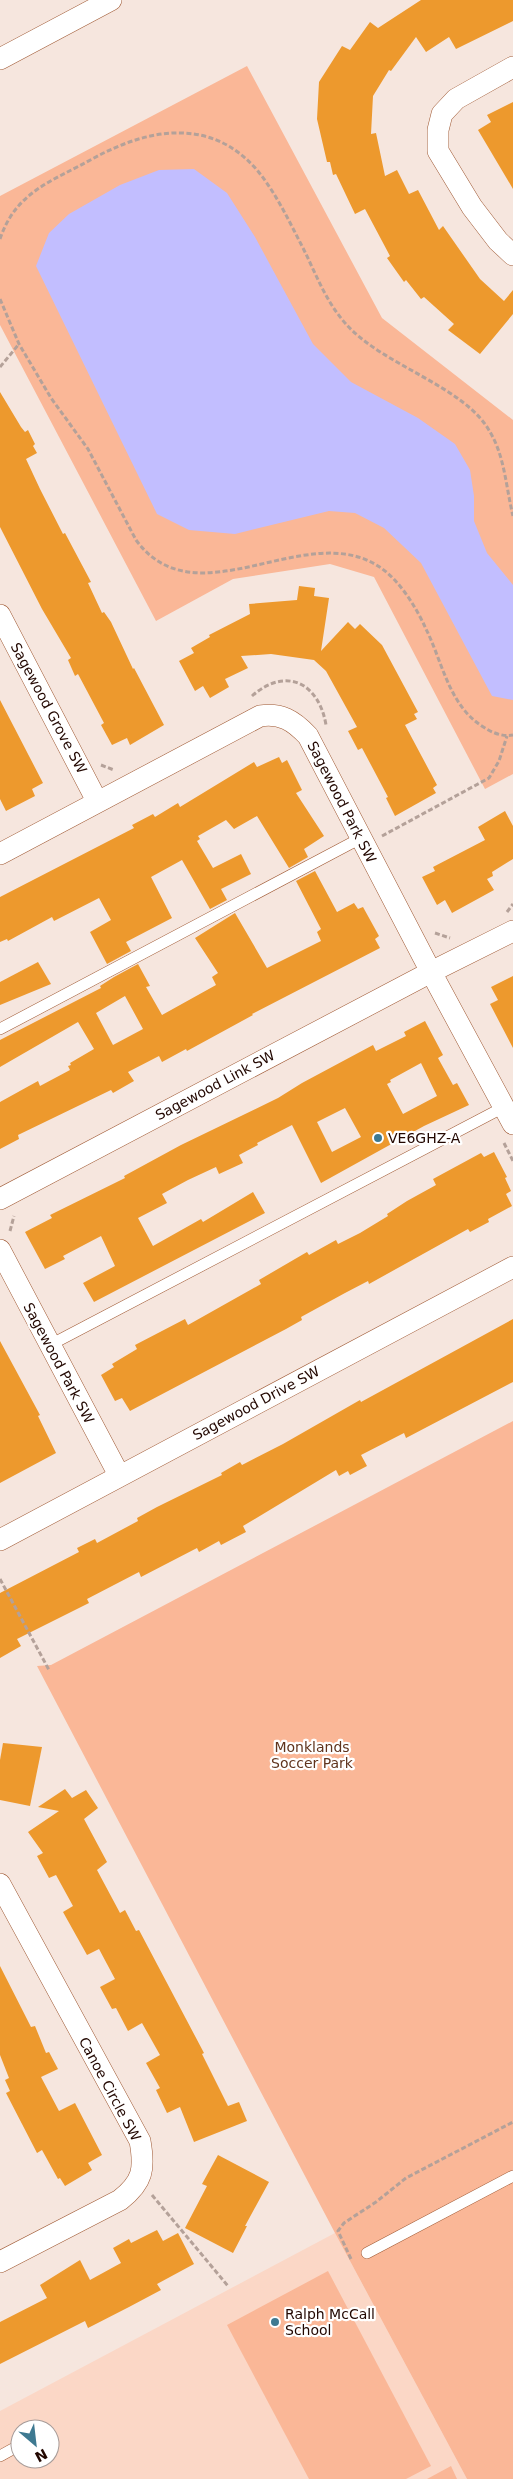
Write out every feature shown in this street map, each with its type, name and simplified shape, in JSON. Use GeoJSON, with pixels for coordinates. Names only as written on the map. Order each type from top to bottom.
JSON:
{"type":"FeatureCollection","features":[{"type":"Feature","properties":{"kind":"street"},"geometry":{"type":"LineString","coordinates":[[2,54],[111,0]]}},
{"type":"Feature","properties":{"kind":"street"},"geometry":{"type":"LineString","coordinates":[[513,67],[456,98],[442,114],[438,130],[438,151],[472,207],[498,241],[513,255]]}},
{"type":"Feature","properties":{"kind":"street","name":"Sagewood Grove SW"},"geometry":{"type":"LineString","coordinates":[[0,615],[98,801]]}},
{"type":"Feature","properties":{"kind":"street","name":"Sagewood Park SW"},"geometry":{"type":"LineString","coordinates":[[0,854],[260,716],[273,714],[287,718],[308,736],[508,1115]]}},
{"type":"Feature","properties":{"kind":"street","name":"Sagewood Link SW"},"geometry":{"type":"LineString","coordinates":[[8,1206],[431,972],[513,931]]}},
{"type":"Feature","properties":{"kind":"street","name":"Sagewood Park SW"},"geometry":{"type":"LineString","coordinates":[[5,1244],[50,1345],[119,1476]]}},
{"type":"Feature","properties":{"kind":"street","name":"Sagewood Drive SW"},"geometry":{"type":"LineString","coordinates":[[0,1540],[513,1267]]}},
{"type":"Feature","properties":{"kind":"street","name":"Canoe Circle SW"},"geometry":{"type":"LineString","coordinates":[[0,1884],[140,2141],[144,2160],[139,2180]]}},
{"type":"Feature","properties":{"kind":"street"},"geometry":{"type":"LineString","coordinates":[[0,2262],[120,2200],[131,2192],[139,2180]]}},
{"type":"Feature","properties":{"kind":"lane"},"geometry":{"type":"LineString","coordinates":[[0,1029],[363,841]]}},
{"type":"Feature","properties":{"kind":"lane"},"geometry":{"type":"LineString","coordinates":[[50,1345],[508,1115]]}},
{"type":"Feature","properties":{"kind":"lane"},"geometry":{"type":"LineString","coordinates":[[368,2253],[513,2176]]}},
{"type":"Feature","properties":{"kind":"path"},"geometry":{"type":"LineString","coordinates":[[0,239],[7,219],[28,195],[130,141],[156,134],[187,132],[206,135],[233,149],[256,169],[275,194],[327,298],[345,323],[368,345],[459,399],[490,430],[504,468],[513,516]]}},
{"type":"Feature","properties":{"kind":"path"},"geometry":{"type":"LineString","coordinates":[[0,299],[19,344],[50,398],[88,449],[136,540],[146,553],[161,564],[180,571],[207,573],[334,552],[368,560],[380,567],[394,580],[410,602],[426,628],[453,693],[468,716],[492,732],[507,736],[513,735]]}},
{"type":"Feature","properties":{"kind":"path"},"geometry":{"type":"LineString","coordinates":[[0,367],[19,344]]}},
{"type":"Feature","properties":{"kind":"path"},"geometry":{"type":"LineString","coordinates":[[363,841],[489,778],[498,761],[507,736]]}},
{"type":"Feature","properties":{"kind":"path"},"geometry":{"type":"LineString","coordinates":[[5,1244],[11,1221],[8,1206]]}},
{"type":"Feature","properties":{"kind":"path"},"geometry":{"type":"LineString","coordinates":[[0,1579],[49,1670]]}},
{"type":"Feature","properties":{"kind":"path"},"geometry":{"type":"LineString","coordinates":[[368,2253],[352,2262],[338,2231],[344,2224],[406,2178],[513,2122]]}},
{"type":"Feature","properties":{"kind":"path"},"geometry":{"type":"LineString","coordinates":[[139,2180],[228,2286]]}},
{"type":"Feature","properties":{"kind":"shaded area"},"geometry":{"type":"Polygon","coordinates":[[[194,169],[227,193],[255,237],[313,344],[351,382],[418,418],[455,444],[470,470],[474,496],[474,521],[487,553],[513,585],[513,700],[492,696],[421,563],[384,528],[355,513],[329,511],[235,534],[189,530],[157,514],[36,266],[49,233],[69,214],[120,185],[159,170],[194,169]]]}},
{"type":"Feature","properties":{"kind":"shaded area","name":"Ralph McCall School"},"geometry":{"type":"Polygon","coordinates":[[[335,2233],[467,2479],[0,2479],[0,2411],[335,2233]]]}},
{"type":"Feature","properties":{"kind":"green space"},"geometry":{"type":"Polygon","coordinates":[[[247,66],[382,318],[513,420],[513,774],[485,789],[374,577],[330,564],[233,579],[156,621],[0,325],[0,196],[247,66]]]}},
{"type":"Feature","properties":{"kind":"green space","name":"Monklands Soccer Park"},"geometry":{"type":"Polygon","coordinates":[[[513,1421],[513,2479],[467,2479],[335,2233],[37,1666],[51,1665],[513,1421]]]}},
{"type":"Feature","properties":{"kind":"green space"},"geometry":{"type":"Polygon","coordinates":[[[328,2271],[431,2466],[406,2479],[309,2479],[227,2325],[328,2271]]]}},
{"type":"Feature","properties":{"kind":"green space"},"geometry":{"type":"Polygon","coordinates":[[[451,2466],[457,2479],[427,2479],[451,2466]]]}},
{"type":"Feature","properties":{"kind":"building"},"geometry":{"type":"Polygon","coordinates":[[[421,0],[513,0],[513,21],[456,49],[449,37],[426,52],[416,37],[391,71],[389,70],[373,96],[371,134],[376,133],[385,176],[397,170],[409,194],[418,190],[439,230],[443,226],[480,279],[504,301],[513,290],[513,314],[480,354],[448,330],[454,324],[424,297],[421,299],[406,280],[404,282],[387,258],[390,256],[365,209],[355,214],[336,174],[333,175],[330,162],[327,162],[317,119],[319,82],[342,46],[350,50],[370,22],[378,28],[421,0]]]}},
{"type":"Feature","properties":{"kind":"building"},"geometry":{"type":"Polygon","coordinates":[[[513,102],[513,189],[478,130],[491,122],[487,115],[513,102]]]}},
{"type":"Feature","properties":{"kind":"building"},"geometry":{"type":"Polygon","coordinates":[[[0,392],[21,427],[25,432],[28,430],[35,444],[33,446],[37,453],[26,459],[63,534],[65,533],[91,582],[88,583],[102,613],[104,612],[111,622],[133,669],[164,725],[130,745],[127,738],[112,745],[101,725],[104,723],[78,674],[75,676],[68,660],[71,658],[42,609],[0,527],[0,392]]]}},
{"type":"Feature","properties":{"kind":"building"},"geometry":{"type":"Polygon","coordinates":[[[299,586],[315,588],[314,596],[329,598],[321,651],[348,622],[355,629],[360,624],[382,645],[418,712],[414,714],[417,719],[405,725],[437,785],[433,788],[436,793],[395,816],[386,798],[388,797],[362,748],[358,750],[348,731],[357,727],[326,671],[314,660],[271,654],[241,656],[248,668],[225,679],[229,687],[210,698],[203,686],[195,691],[179,661],[194,653],[191,648],[210,637],[209,635],[250,614],[249,604],[297,600],[299,586]]]}},
{"type":"Feature","properties":{"kind":"building"},"geometry":{"type":"Polygon","coordinates":[[[0,700],[43,783],[32,789],[35,796],[6,811],[0,799],[0,700]]]}},
{"type":"Feature","properties":{"kind":"building"},"geometry":{"type":"Polygon","coordinates":[[[279,757],[282,763],[287,760],[302,790],[296,793],[324,836],[304,849],[308,857],[289,868],[257,816],[234,829],[226,820],[198,836],[200,839],[197,841],[213,868],[241,854],[251,874],[221,889],[227,900],[210,909],[182,860],[151,877],[172,918],[126,942],[131,951],[107,964],[90,932],[111,920],[99,898],[54,921],[52,917],[8,941],[7,939],[0,942],[0,897],[134,828],[132,825],[153,814],[155,817],[178,803],[180,807],[254,762],[257,767],[279,757]]]}},
{"type":"Feature","properties":{"kind":"building"},"geometry":{"type":"Polygon","coordinates":[[[505,811],[513,826],[513,859],[492,872],[493,876],[487,879],[494,890],[452,913],[445,900],[437,905],[422,877],[435,871],[433,867],[485,840],[478,827],[505,811]]]}},
{"type":"Feature","properties":{"kind":"building"},"geometry":{"type":"Polygon","coordinates":[[[315,871],[337,912],[354,903],[358,909],[363,907],[379,936],[375,939],[380,948],[252,1014],[187,1051],[186,1049],[162,1062],[159,1056],[128,1072],[134,1081],[113,1093],[111,1090],[18,1135],[19,1139],[0,1149],[0,1102],[38,1081],[40,1086],[70,1070],[68,1066],[71,1065],[70,1063],[94,1049],[78,1022],[0,1067],[0,1040],[101,988],[100,986],[138,964],[150,986],[146,987],[162,1015],[216,985],[212,977],[218,973],[195,938],[235,913],[267,968],[321,941],[317,932],[321,929],[296,881],[315,871]],[[125,996],[96,1013],[113,1045],[143,1029],[125,996]]]}},
{"type":"Feature","properties":{"kind":"building"},"geometry":{"type":"Polygon","coordinates":[[[38,962],[51,984],[0,1005],[0,982],[38,962]]]}},
{"type":"Feature","properties":{"kind":"building"},"geometry":{"type":"Polygon","coordinates":[[[513,976],[513,1048],[490,1004],[498,1000],[491,987],[513,976]]]}},
{"type":"Feature","properties":{"kind":"building"},"geometry":{"type":"Polygon","coordinates":[[[425,1021],[443,1055],[438,1058],[453,1085],[457,1083],[469,1105],[424,1126],[321,1183],[292,1125],[257,1143],[258,1145],[239,1155],[243,1163],[219,1174],[216,1167],[188,1180],[162,1194],[167,1203],[138,1218],[153,1246],[201,1219],[203,1222],[253,1192],[265,1213],[94,1302],[83,1283],[115,1266],[101,1236],[63,1256],[65,1259],[45,1269],[25,1232],[52,1218],[50,1215],[125,1178],[124,1176],[181,1145],[278,1098],[373,1045],[376,1051],[406,1036],[404,1032],[425,1021]],[[421,1063],[390,1080],[391,1082],[387,1084],[403,1114],[437,1096],[421,1063]],[[345,1108],[317,1122],[332,1152],[361,1137],[345,1108]]]}},
{"type":"Feature","properties":{"kind":"building"},"geometry":{"type":"Polygon","coordinates":[[[494,1152],[507,1177],[505,1178],[511,1191],[506,1194],[512,1206],[488,1219],[489,1222],[470,1232],[468,1229],[369,1284],[368,1281],[345,1293],[301,1317],[302,1320],[286,1329],[130,1411],[122,1398],[115,1401],[101,1375],[114,1367],[112,1364],[137,1349],[135,1345],[185,1319],[188,1325],[261,1284],[259,1280],[307,1252],[309,1255],[336,1240],[338,1244],[360,1233],[388,1216],[387,1214],[407,1201],[436,1185],[433,1179],[481,1153],[484,1157],[494,1152]]]}},
{"type":"Feature","properties":{"kind":"building"},"geometry":{"type":"Polygon","coordinates":[[[513,1319],[513,1382],[406,1438],[404,1433],[361,1455],[367,1466],[350,1475],[348,1471],[339,1476],[336,1470],[243,1526],[246,1532],[221,1545],[219,1541],[199,1552],[197,1548],[141,1577],[139,1572],[87,1599],[89,1603],[17,1639],[21,1646],[0,1658],[0,1593],[79,1552],[77,1548],[95,1539],[97,1543],[138,1521],[137,1518],[157,1507],[222,1475],[221,1473],[240,1462],[242,1465],[283,1444],[360,1400],[361,1402],[513,1319]]]}},
{"type":"Feature","properties":{"kind":"building"},"geometry":{"type":"Polygon","coordinates":[[[0,1341],[40,1415],[38,1416],[56,1453],[0,1483],[0,1341]]]}},
{"type":"Feature","properties":{"kind":"building"},"geometry":{"type":"Polygon","coordinates":[[[3,1743],[42,1747],[30,1806],[0,1800],[0,1760],[3,1743]]]}},
{"type":"Feature","properties":{"kind":"building"},"geometry":{"type":"Polygon","coordinates":[[[65,1789],[72,1798],[86,1790],[98,1808],[84,1819],[107,1862],[97,1870],[120,1913],[125,1910],[136,1931],[139,1930],[204,2053],[202,2054],[228,2106],[239,2102],[247,2121],[194,2142],[180,2107],[167,2113],[156,2090],[160,2088],[146,2063],[160,2055],[142,2023],[128,2031],[116,2008],[112,2009],[100,1987],[115,1979],[99,1949],[87,1955],[63,1912],[73,1906],[56,1875],[49,1878],[37,1856],[43,1853],[28,1832],[59,1811],[38,1807],[65,1789]]]}},
{"type":"Feature","properties":{"kind":"building"},"geometry":{"type":"Polygon","coordinates":[[[0,1966],[31,2027],[35,2026],[46,2053],[49,2052],[58,2069],[41,2077],[59,2111],[75,2103],[102,2155],[88,2163],[92,2170],[65,2186],[60,2178],[58,2179],[42,2150],[37,2153],[6,2093],[10,2091],[5,2080],[9,2078],[0,2055],[0,1966]]]}},
{"type":"Feature","properties":{"kind":"building"},"geometry":{"type":"Polygon","coordinates":[[[218,2155],[269,2182],[245,2226],[247,2226],[233,2253],[185,2228],[207,2186],[202,2184],[218,2155]]]}},
{"type":"Feature","properties":{"kind":"building"},"geometry":{"type":"Polygon","coordinates":[[[157,2230],[163,2241],[178,2233],[194,2264],[157,2284],[161,2290],[129,2307],[88,2328],[85,2321],[0,2364],[0,2322],[47,2298],[40,2285],[80,2260],[90,2280],[121,2263],[113,2248],[129,2239],[131,2243],[157,2230]]]}},
{"type":"Feature","properties":{"kind":"place","name":"VE6GHZ-A"},"geometry":{"type":"Point","coordinates":[378,1138]}},
{"type":"Feature","properties":{"kind":"place","name":"Ralph McCall School"},"geometry":{"type":"Point","coordinates":[275,2322]}}]}
